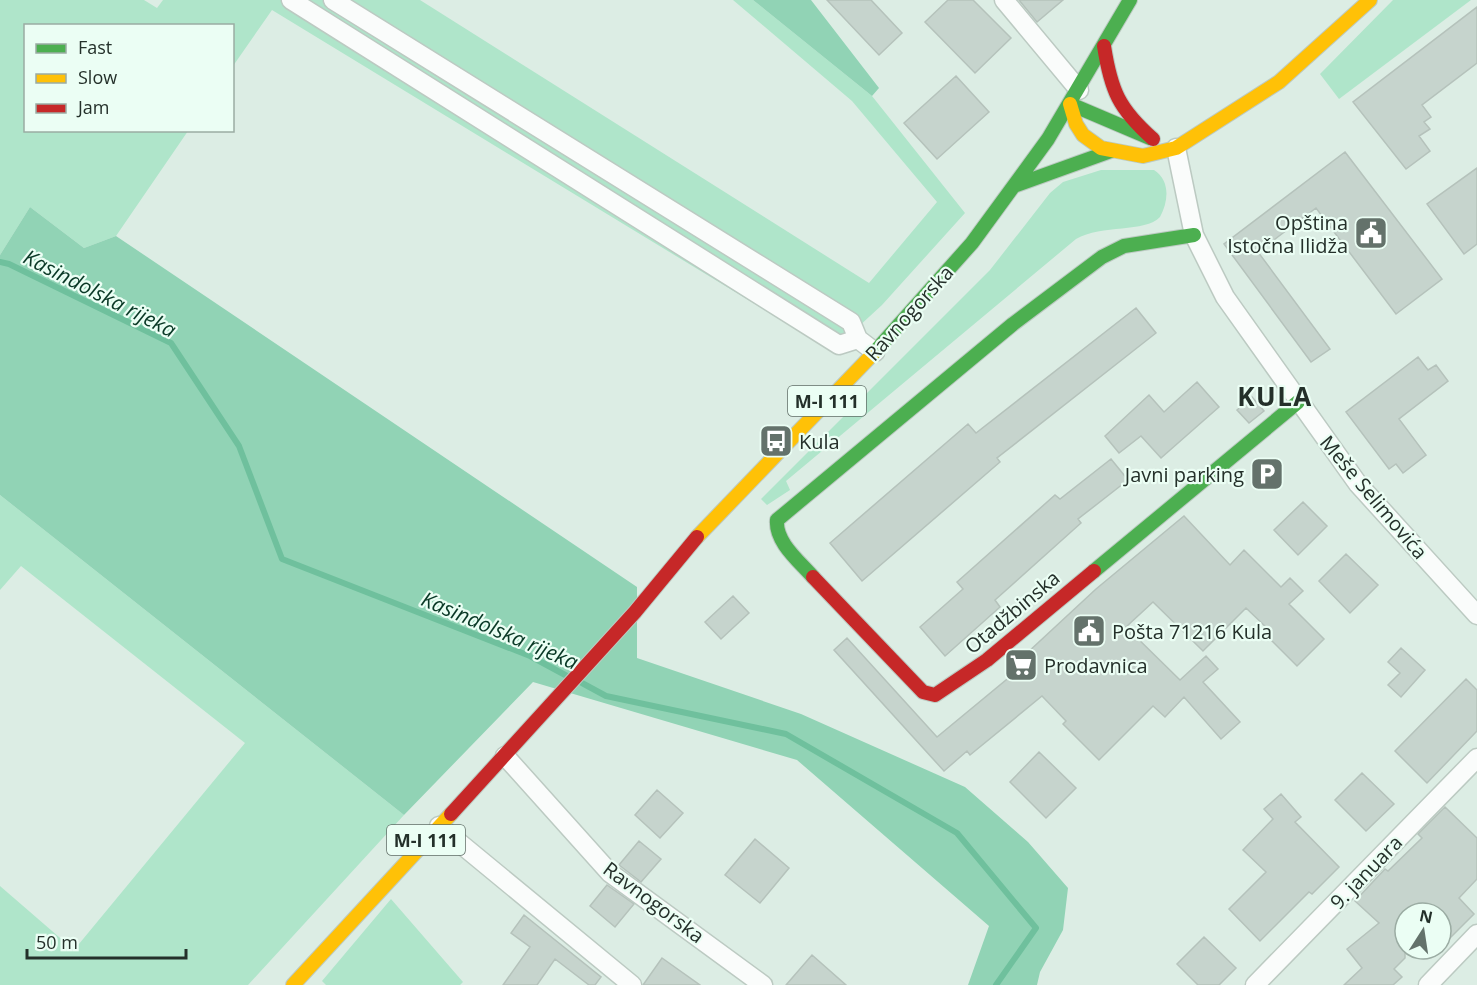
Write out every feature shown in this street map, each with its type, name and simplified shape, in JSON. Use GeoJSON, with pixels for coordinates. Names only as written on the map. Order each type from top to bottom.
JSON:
{"type":"FeatureCollection","features":[{"type":"Feature","properties":{"kind":"main road","name":"Ravnogorska"},"geometry":{"type":"LineString","coordinates":[[293,985],[560,696],[635,612],[679,556],[875,352],[972,243],[1074,97],[1130,0]]}},
{"type":"Feature","properties":{"kind":"main road"},"geometry":{"type":"LineString","coordinates":[[1074,97],[1076,124],[1091,143],[1111,151],[1143,156],[1176,148],[1279,82],[1305,62],[1370,0]]}},
{"type":"Feature","properties":{"kind":"main road"},"geometry":{"type":"LineString","coordinates":[[1104,46],[1109,86],[1113,96],[1124,113],[1153,139]]}},
{"type":"Feature","properties":{"kind":"main road"},"geometry":{"type":"LineString","coordinates":[[1074,97],[1153,139],[1176,148]]}},
{"type":"Feature","properties":{"kind":"main road"},"geometry":{"type":"LineString","coordinates":[[1014,186],[1111,151]]}},
{"type":"Feature","properties":{"kind":"main road","name":"Otadžbinska"},"geometry":{"type":"LineString","coordinates":[[1194,235],[1124,246],[1102,257],[1013,324],[777,520],[779,536],[832,598],[923,692],[935,695],[987,660],[1298,402]]}},
{"type":"Feature","properties":{"kind":"street"},"geometry":{"type":"LineString","coordinates":[[291,0],[839,345],[858,339]]}},
{"type":"Feature","properties":{"kind":"street"},"geometry":{"type":"LineString","coordinates":[[333,0],[851,322],[858,339],[875,352]]}},
{"type":"Feature","properties":{"kind":"street"},"geometry":{"type":"LineString","coordinates":[[1004,0],[1074,97]]}},
{"type":"Feature","properties":{"kind":"street","name":"Meše Selimovića"},"geometry":{"type":"LineString","coordinates":[[1176,148],[1194,235],[1226,297],[1358,484],[1477,615]]}},
{"type":"Feature","properties":{"kind":"street","name":"Ravnogorska"},"geometry":{"type":"LineString","coordinates":[[505,756],[610,873],[763,985]]}},
{"type":"Feature","properties":{"kind":"street","name":"9. januara"},"geometry":{"type":"LineString","coordinates":[[1255,985],[1477,758]]}},
{"type":"Feature","properties":{"kind":"street"},"geometry":{"type":"LineString","coordinates":[[439,826],[632,985]]}},
{"type":"Feature","properties":{"kind":"street"},"geometry":{"type":"LineString","coordinates":[[1428,985],[1477,934]]}},
{"type":"Feature","properties":{"kind":"green space"},"geometry":{"type":"Polygon","coordinates":[[[0,0],[144,0],[157,8],[163,0],[420,0],[869,283],[937,202],[852,101],[733,0],[753,0],[872,96],[965,213],[882,305],[832,351],[272,10],[234,65],[234,24],[24,24],[24,132],[187,132],[116,236],[84,248],[30,207],[0,255],[0,0]]]}},
{"type":"Feature","properties":{"kind":"green space"},"geometry":{"type":"Polygon","coordinates":[[[753,0],[811,0],[879,88],[872,96],[753,0]]]}},
{"type":"Feature","properties":{"kind":"green space"},"geometry":{"type":"Polygon","coordinates":[[[1393,0],[1471,0],[1339,99],[1320,74],[1393,0]]]}},
{"type":"Feature","properties":{"kind":"green space"},"geometry":{"type":"Polygon","coordinates":[[[1101,170],[1154,170],[1163,179],[1166,191],[1165,204],[1160,217],[1144,225],[1098,231],[1076,239],[786,481],[790,490],[767,505],[761,499],[990,270],[1050,193],[1063,182],[1101,170]]]}},
{"type":"Feature","properties":{"kind":"green space"},"geometry":{"type":"Polygon","coordinates":[[[30,207],[84,248],[116,236],[637,587],[637,658],[801,714],[965,787],[1028,842],[1068,888],[1063,930],[1040,972],[1037,985],[968,985],[989,926],[797,760],[533,682],[404,815],[0,495],[0,255],[30,207]]]}},
{"type":"Feature","properties":{"kind":"green space"},"geometry":{"type":"Polygon","coordinates":[[[0,495],[404,815],[248,985],[0,985],[0,886],[74,950],[245,743],[21,566],[0,590],[0,495]]]}},
{"type":"Feature","properties":{"kind":"green space"},"geometry":{"type":"Polygon","coordinates":[[[391,899],[463,982],[460,985],[326,985],[322,981],[391,899]]]}},
{"type":"Feature","properties":{"kind":"building"},"geometry":{"type":"Polygon","coordinates":[[[827,0],[871,0],[902,33],[879,55],[827,0]]]}},
{"type":"Feature","properties":{"kind":"building"},"geometry":{"type":"Polygon","coordinates":[[[948,0],[973,0],[1011,38],[975,73],[925,22],[948,0]]]}},
{"type":"Feature","properties":{"kind":"building"},"geometry":{"type":"Polygon","coordinates":[[[1019,0],[1063,0],[1037,22],[1019,0]]]}},
{"type":"Feature","properties":{"kind":"building"},"geometry":{"type":"Polygon","coordinates":[[[1477,7],[1477,63],[1422,105],[1431,117],[1424,122],[1430,129],[1419,136],[1430,151],[1406,169],[1353,102],[1477,7]]]}},
{"type":"Feature","properties":{"kind":"building"},"geometry":{"type":"Polygon","coordinates":[[[956,76],[989,112],[937,159],[904,123],[956,76]]]}},
{"type":"Feature","properties":{"kind":"building","name":"Opština Istočna Ilidža"},"geometry":{"type":"Polygon","coordinates":[[[1345,152],[1442,279],[1396,314],[1316,208],[1258,252],[1330,349],[1311,362],[1224,244],[1345,152]]]}},
{"type":"Feature","properties":{"kind":"building"},"geometry":{"type":"Polygon","coordinates":[[[1477,168],[1477,244],[1464,254],[1427,204],[1477,168]]]}},
{"type":"Feature","properties":{"kind":"building"},"geometry":{"type":"Polygon","coordinates":[[[1136,308],[1156,333],[997,458],[1000,462],[862,581],[830,543],[968,424],[976,433],[1136,308]]]}},
{"type":"Feature","properties":{"kind":"building"},"geometry":{"type":"Polygon","coordinates":[[[1418,357],[1428,370],[1436,365],[1448,381],[1399,419],[1426,455],[1403,473],[1396,464],[1389,469],[1346,412],[1418,357]]]}},
{"type":"Feature","properties":{"kind":"building"},"geometry":{"type":"Polygon","coordinates":[[[1197,382],[1219,407],[1161,458],[1141,436],[1119,453],[1105,436],[1149,395],[1164,412],[1197,382]]]}},
{"type":"Feature","properties":{"kind":"building"},"geometry":{"type":"Polygon","coordinates":[[[1252,397],[1264,411],[1249,423],[1237,410],[1252,397]]]}},
{"type":"Feature","properties":{"kind":"building"},"geometry":{"type":"Polygon","coordinates":[[[1111,459],[1128,480],[1078,519],[1081,523],[995,600],[1000,607],[945,656],[920,627],[963,589],[957,582],[1055,495],[1060,499],[1111,459]]]}},
{"type":"Feature","properties":{"kind":"building"},"geometry":{"type":"Polygon","coordinates":[[[1303,502],[1327,526],[1298,555],[1274,530],[1303,502]]]}},
{"type":"Feature","properties":{"kind":"building"},"geometry":{"type":"Polygon","coordinates":[[[1184,516],[1230,565],[1244,550],[1281,587],[1290,578],[1303,591],[1289,604],[1324,639],[1297,666],[1265,634],[1269,630],[1246,608],[1203,651],[1153,602],[1126,627],[1180,680],[1206,656],[1218,669],[1203,682],[1240,722],[1221,739],[1184,697],[1165,717],[1153,706],[1099,760],[1063,724],[1066,721],[1042,696],[970,755],[967,751],[944,771],[834,650],[847,638],[937,737],[1018,670],[1013,666],[1096,589],[1184,516]]]}},
{"type":"Feature","properties":{"kind":"building"},"geometry":{"type":"Polygon","coordinates":[[[1346,554],[1378,585],[1350,613],[1319,581],[1346,554]]]}},
{"type":"Feature","properties":{"kind":"building"},"geometry":{"type":"Polygon","coordinates":[[[733,596],[749,613],[721,639],[705,622],[733,596]]]}},
{"type":"Feature","properties":{"kind":"building"},"geometry":{"type":"Polygon","coordinates":[[[1401,648],[1425,670],[1401,697],[1388,685],[1400,673],[1388,662],[1401,648]]]}},
{"type":"Feature","properties":{"kind":"building"},"geometry":{"type":"Polygon","coordinates":[[[1466,679],[1477,690],[1477,731],[1427,783],[1395,751],[1466,679]]]}},
{"type":"Feature","properties":{"kind":"building"},"geometry":{"type":"Polygon","coordinates":[[[1039,752],[1076,788],[1046,818],[1010,782],[1039,752]]]}},
{"type":"Feature","properties":{"kind":"building"},"geometry":{"type":"Polygon","coordinates":[[[1362,773],[1394,804],[1366,831],[1335,800],[1362,773]]]}},
{"type":"Feature","properties":{"kind":"building"},"geometry":{"type":"Polygon","coordinates":[[[657,790],[683,813],[660,838],[635,815],[657,790]]]}},
{"type":"Feature","properties":{"kind":"building"},"geometry":{"type":"Polygon","coordinates":[[[1281,794],[1301,817],[1295,822],[1339,867],[1312,894],[1309,892],[1260,941],[1229,909],[1266,872],[1243,850],[1273,819],[1264,809],[1281,794]]]}},
{"type":"Feature","properties":{"kind":"building"},"geometry":{"type":"Polygon","coordinates":[[[1445,807],[1477,838],[1477,879],[1459,898],[1474,914],[1453,935],[1453,901],[1393,901],[1393,961],[1402,961],[1394,969],[1402,977],[1393,985],[1344,985],[1362,968],[1347,949],[1379,923],[1355,901],[1385,869],[1388,871],[1422,838],[1418,834],[1445,807]]]}},
{"type":"Feature","properties":{"kind":"building"},"geometry":{"type":"Polygon","coordinates":[[[755,839],[789,868],[760,903],[725,875],[755,839]]]}},
{"type":"Feature","properties":{"kind":"building"},"geometry":{"type":"Polygon","coordinates":[[[639,841],[661,859],[641,882],[619,865],[639,841]]]}},
{"type":"Feature","properties":{"kind":"building"},"geometry":{"type":"Polygon","coordinates":[[[607,885],[634,904],[615,927],[590,906],[607,885]]]}},
{"type":"Feature","properties":{"kind":"building"},"geometry":{"type":"Polygon","coordinates":[[[524,915],[601,977],[595,985],[589,985],[555,959],[537,985],[503,985],[530,947],[511,933],[524,915]]]}},
{"type":"Feature","properties":{"kind":"building"},"geometry":{"type":"Polygon","coordinates":[[[1204,937],[1236,968],[1219,985],[1198,985],[1177,964],[1204,937]]]}},
{"type":"Feature","properties":{"kind":"building"},"geometry":{"type":"Polygon","coordinates":[[[812,955],[846,985],[786,985],[812,955]]]}},
{"type":"Feature","properties":{"kind":"building"},"geometry":{"type":"Polygon","coordinates":[[[662,958],[700,985],[643,985],[662,958]]]}},
{"type":"Feature","properties":{"kind":"waterway","name":"Kasindolska rijeka"},"geometry":{"type":"LineString","coordinates":[[0,262],[9,264],[171,343],[239,446],[282,559],[530,656],[567,676]]}},
{"type":"Feature","properties":{"kind":"waterway","name":"Kasindolska rijeka"},"geometry":{"type":"LineString","coordinates":[[582,683],[606,696],[786,734],[957,833],[1036,928],[996,985]]}},
{"type":"Feature","properties":{"kind":"traffic: fast"},"geometry":{"type":"LineString","coordinates":[[872,355],[972,243],[1048,139],[1130,0]]}},
{"type":"Feature","properties":{"kind":"traffic: fast"},"geometry":{"type":"LineString","coordinates":[[1070,104],[1150,138]]}},
{"type":"Feature","properties":{"kind":"traffic: fast"},"geometry":{"type":"LineString","coordinates":[[1014,186],[1111,151]]}},
{"type":"Feature","properties":{"kind":"traffic: fast"},"geometry":{"type":"LineString","coordinates":[[813,577],[784,543],[777,528],[777,520],[1013,324],[1102,257],[1124,246],[1194,235]]}},
{"type":"Feature","properties":{"kind":"traffic: fast"},"geometry":{"type":"LineString","coordinates":[[1094,571],[1298,402]]}},
{"type":"Feature","properties":{"kind":"traffic: slow"},"geometry":{"type":"LineString","coordinates":[[1070,104],[1076,124],[1083,135],[1101,148],[1143,156],[1176,148],[1279,82],[1370,0]]}},
{"type":"Feature","properties":{"kind":"traffic: slow"},"geometry":{"type":"LineString","coordinates":[[697,537],[872,355]]}},
{"type":"Feature","properties":{"kind":"traffic: slow"},"geometry":{"type":"LineString","coordinates":[[293,985],[451,814]]}},
{"type":"Feature","properties":{"kind":"traffic: jam"},"geometry":{"type":"LineString","coordinates":[[1104,46],[1118,98],[1132,118],[1153,139]]}},
{"type":"Feature","properties":{"kind":"traffic: jam"},"geometry":{"type":"LineString","coordinates":[[451,814],[635,612],[697,537]]}},
{"type":"Feature","properties":{"kind":"traffic: jam"},"geometry":{"type":"LineString","coordinates":[[813,577],[923,692],[935,695],[987,660],[1094,571]]}},
{"type":"Feature","properties":{"kind":"place","name":"Opština Istočna Ilidža"},"geometry":{"type":"Point","coordinates":[1371,233]}},
{"type":"Feature","properties":{"kind":"place","name":"Kula"},"geometry":{"type":"Point","coordinates":[776,441]}},
{"type":"Feature","properties":{"kind":"place","name":"Javni parking"},"geometry":{"type":"Point","coordinates":[1267,474]}},
{"type":"Feature","properties":{"kind":"place","name":"Pošta 71216 Kula"},"geometry":{"type":"Point","coordinates":[1089,631]}},
{"type":"Feature","properties":{"kind":"place","name":"Prodavnica"},"geometry":{"type":"Point","coordinates":[1021,665]}},
{"type":"Feature","properties":{"kind":"district","name":"KULA"},"geometry":{"type":"Point","coordinates":[1275,396]}}]}
